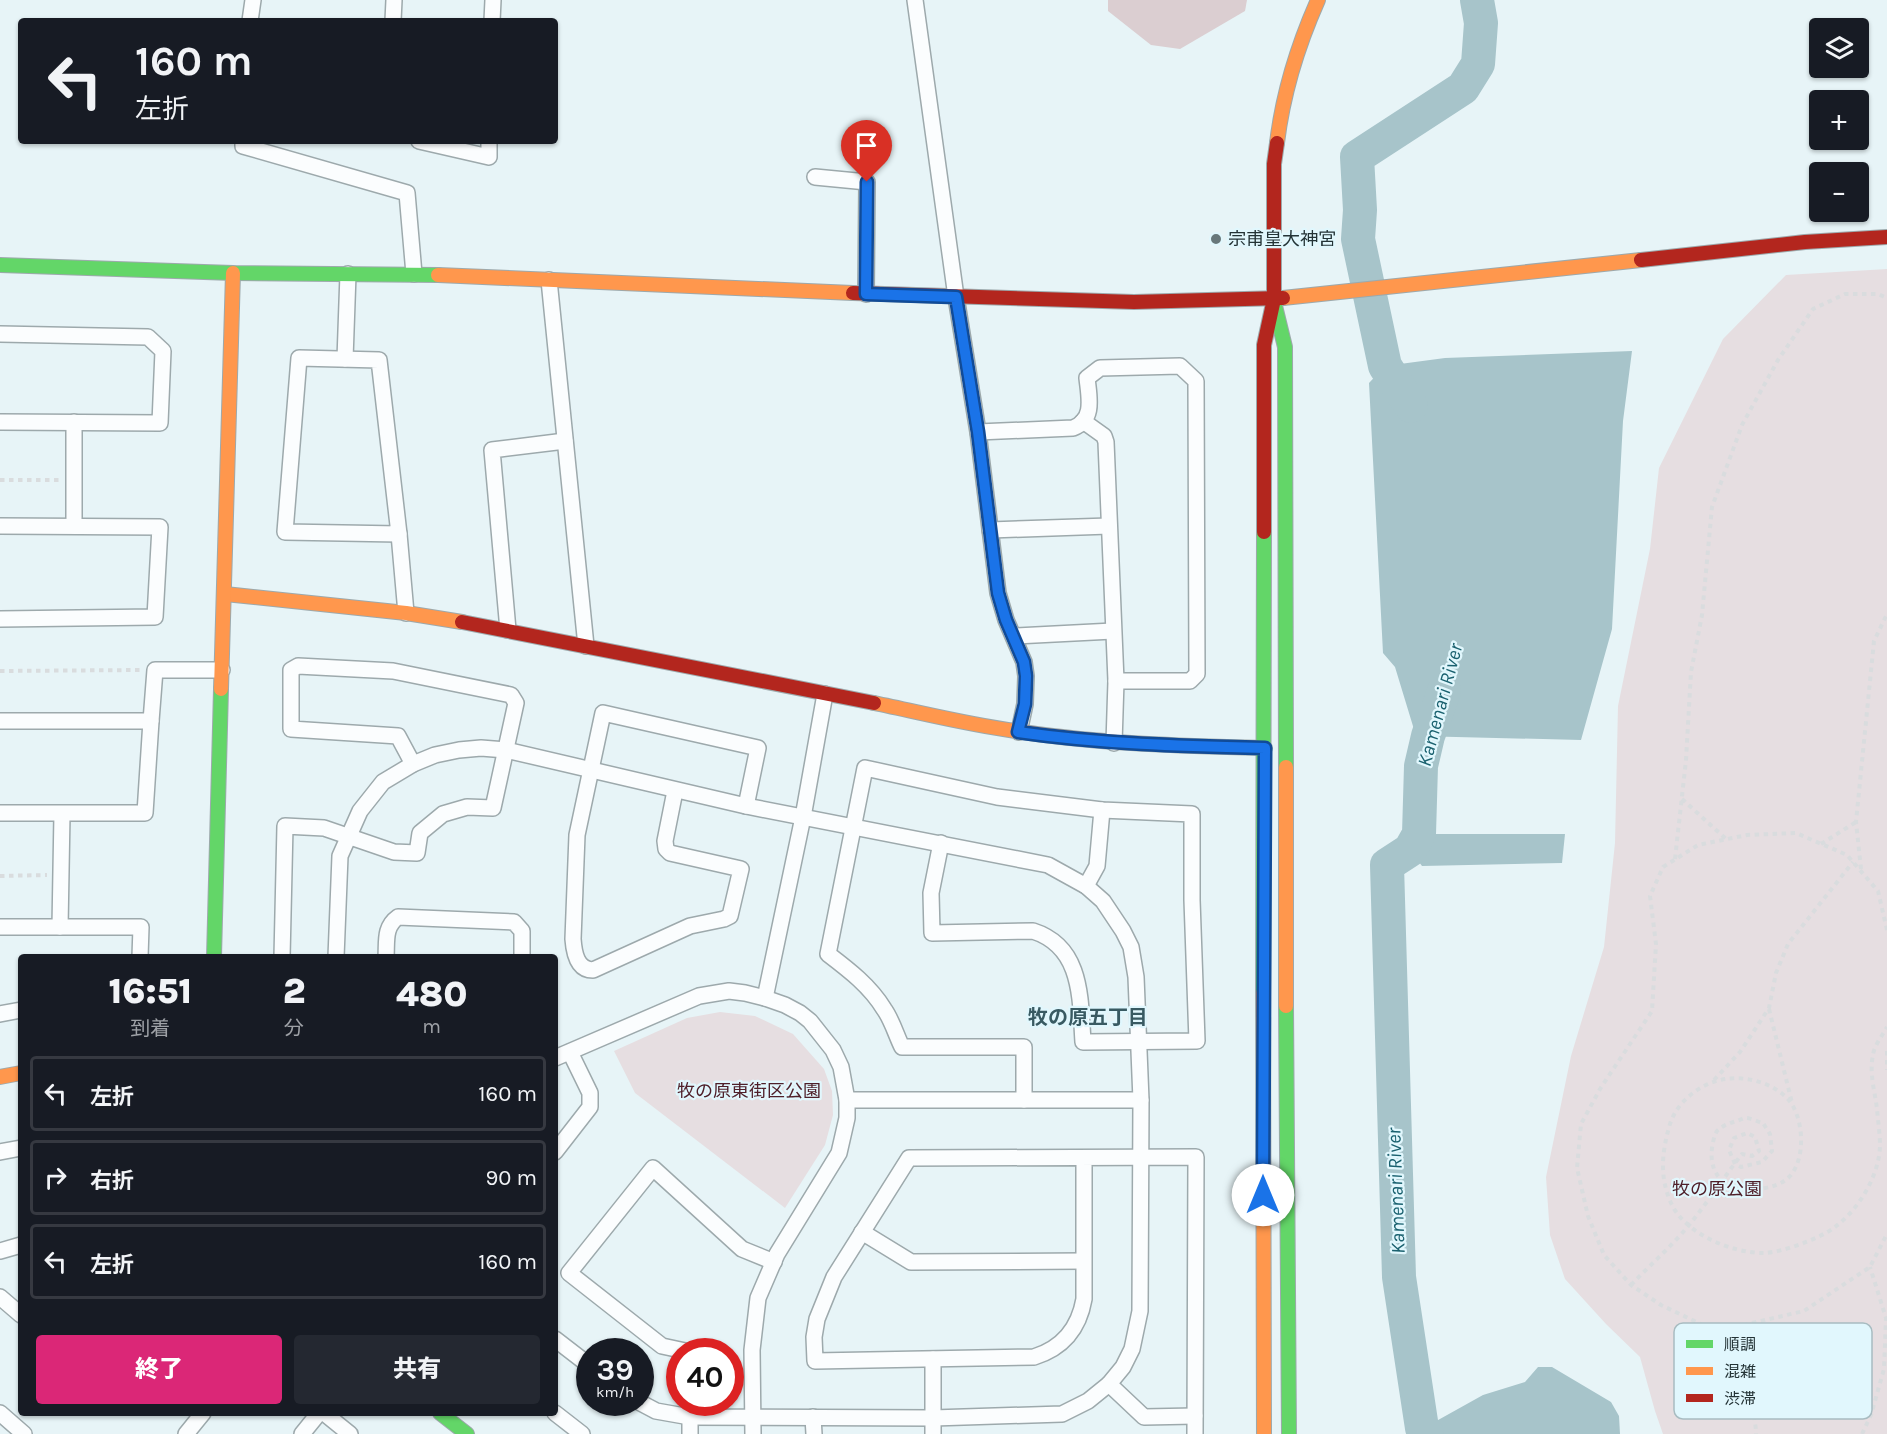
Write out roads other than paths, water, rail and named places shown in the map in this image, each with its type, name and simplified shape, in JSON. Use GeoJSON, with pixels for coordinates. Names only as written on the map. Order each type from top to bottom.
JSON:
{"type":"FeatureCollection","features":[{"type":"Feature","properties":{"kind":"street"},"geometry":{"type":"LineString","coordinates":[[251,18],[254,0]]}},
{"type":"Feature","properties":{"kind":"street"},"geometry":{"type":"LineString","coordinates":[[393,18],[394,0]]}},
{"type":"Feature","properties":{"kind":"street"},"geometry":{"type":"LineString","coordinates":[[492,18],[493,0]]}},
{"type":"Feature","properties":{"kind":"street"},"geometry":{"type":"LineString","coordinates":[[915,0],[956,297],[978,432],[998,593],[1006,620],[1024,662],[1026,676],[1025,704],[1018,732]]}},
{"type":"Feature","properties":{"kind":"street"},"geometry":{"type":"LineString","coordinates":[[1264,1434],[1262,1088],[1265,748],[1264,345],[1274,299],[1274,164],[1281,108],[1305,29],[1318,0]]}},
{"type":"Feature","properties":{"kind":"street"},"geometry":{"type":"LineString","coordinates":[[243,144],[243,146],[407,193],[414,274]]}},
{"type":"Feature","properties":{"kind":"street"},"geometry":{"type":"LineString","coordinates":[[433,144],[489,157],[489,144]]}},
{"type":"Feature","properties":{"kind":"street"},"geometry":{"type":"LineString","coordinates":[[815,177],[867,182],[866,294]]}},
{"type":"Feature","properties":{"kind":"street"},"geometry":{"type":"LineString","coordinates":[[0,265],[233,273],[414,274],[866,294],[1134,302],[1274,299],[1806,242],[1887,237]]}},
{"type":"Feature","properties":{"kind":"street"},"geometry":{"type":"LineString","coordinates":[[214,954],[233,273]]}},
{"type":"Feature","properties":{"kind":"street"},"geometry":{"type":"LineString","coordinates":[[345,359],[348,274]]}},
{"type":"Feature","properties":{"kind":"street"},"geometry":{"type":"LineString","coordinates":[[549,280],[586,646]]}},
{"type":"Feature","properties":{"kind":"street"},"geometry":{"type":"LineString","coordinates":[[1274,299],[1285,347],[1289,1434]]}},
{"type":"Feature","properties":{"kind":"street"},"geometry":{"type":"LineString","coordinates":[[0,334],[148,337],[163,351],[160,423],[0,422]]}},
{"type":"Feature","properties":{"kind":"street"},"geometry":{"type":"LineString","coordinates":[[399,534],[285,532],[299,358],[379,360],[399,534],[406,613]]}},
{"type":"Feature","properties":{"kind":"street"},"geometry":{"type":"LineString","coordinates":[[978,432],[1080,426],[1090,410],[1087,378],[1101,368],[1180,366],[1196,381],[1197,674],[1190,681],[1116,681]]}},
{"type":"Feature","properties":{"kind":"street"},"geometry":{"type":"LineString","coordinates":[[1083,421],[1104,436],[1106,442],[1116,681],[1114,743]]}},
{"type":"Feature","properties":{"kind":"street"},"geometry":{"type":"LineString","coordinates":[[74,422],[74,526]]}},
{"type":"Feature","properties":{"kind":"street"},"geometry":{"type":"LineString","coordinates":[[508,630],[492,450],[565,441]]}},
{"type":"Feature","properties":{"kind":"street"},"geometry":{"type":"LineString","coordinates":[[0,526],[160,527],[155,617],[0,619]]}},
{"type":"Feature","properties":{"kind":"street"},"geometry":{"type":"LineString","coordinates":[[990,530],[1109,526]]}},
{"type":"Feature","properties":{"kind":"street"},"geometry":{"type":"LineString","coordinates":[[225,594],[406,613],[508,630],[1018,732],[1114,743],[1265,748]]}},
{"type":"Feature","properties":{"kind":"street"},"geometry":{"type":"LineString","coordinates":[[1014,636],[1113,631]]}},
{"type":"Feature","properties":{"kind":"street"},"geometry":{"type":"LineString","coordinates":[[282,954],[285,826],[324,828],[394,852],[417,853],[420,833],[444,814],[467,807],[493,808],[516,703],[511,695],[393,671],[298,666],[291,670],[291,729],[398,736],[413,764]]}},
{"type":"Feature","properties":{"kind":"street"},"geometry":{"type":"LineString","coordinates":[[0,813],[145,813],[155,670],[222,670]]}},
{"type":"Feature","properties":{"kind":"street"},"geometry":{"type":"LineString","coordinates":[[765,998],[825,694]]}},
{"type":"Feature","properties":{"kind":"street"},"geometry":{"type":"LineString","coordinates":[[675,791],[665,841],[666,849],[669,853],[741,869],[730,916],[690,926],[593,970],[585,970],[581,967],[574,951],[573,939],[577,835],[603,713],[759,748],[746,806]]}},
{"type":"Feature","properties":{"kind":"street"},"geometry":{"type":"LineString","coordinates":[[0,721],[151,722]]}},
{"type":"Feature","properties":{"kind":"street"},"geometry":{"type":"LineString","coordinates":[[336,954],[340,856],[360,811],[383,782],[413,764],[435,755],[481,748],[507,750],[675,791],[1048,865],[1086,886],[1103,901],[1131,947],[1136,977],[1140,1040],[1140,1311],[1132,1349],[1123,1367],[1109,1384],[1088,1401],[1062,1414],[933,1418],[753,1418],[737,1416]]}},
{"type":"Feature","properties":{"kind":"street"},"geometry":{"type":"LineString","coordinates":[[941,843],[931,892],[932,933],[1033,931],[1046,935],[1067,958],[1079,984],[1083,1042],[1197,1041],[1192,900],[1192,814],[1102,810],[997,797],[865,768],[828,954],[855,974],[886,1010],[902,1047],[1024,1047],[1024,1100]]}},
{"type":"Feature","properties":{"kind":"street"},"geometry":{"type":"LineString","coordinates":[[1086,886],[1097,866],[1102,810]]}},
{"type":"Feature","properties":{"kind":"street"},"geometry":{"type":"LineString","coordinates":[[60,927],[62,814]]}},
{"type":"Feature","properties":{"kind":"street"},"geometry":{"type":"LineString","coordinates":[[386,954],[387,931],[391,922],[398,917],[514,922],[522,931],[522,954]]}},
{"type":"Feature","properties":{"kind":"street"},"geometry":{"type":"LineString","coordinates":[[0,927],[141,927],[140,954]]}},
{"type":"Feature","properties":{"kind":"street"},"geometry":{"type":"LineString","coordinates":[[558,1057],[699,996],[729,991],[765,998],[800,1013],[823,1035],[841,1066],[847,1100],[847,1118],[839,1153],[777,1254],[758,1298],[752,1350],[753,1434]]}},
{"type":"Feature","properties":{"kind":"street"},"geometry":{"type":"LineString","coordinates":[[0,1014],[18,1011]]}},
{"type":"Feature","properties":{"kind":"street"},"geometry":{"type":"LineString","coordinates":[[558,1148],[590,1107],[590,1093],[570,1052]]}},
{"type":"Feature","properties":{"kind":"street"},"geometry":{"type":"LineString","coordinates":[[0,1077],[18,1074]]}},
{"type":"Feature","properties":{"kind":"street"},"geometry":{"type":"LineString","coordinates":[[847,1100],[1141,1100]]}},
{"type":"Feature","properties":{"kind":"street"},"geometry":{"type":"LineString","coordinates":[[0,1152],[18,1149]]}},
{"type":"Feature","properties":{"kind":"street"},"geometry":{"type":"LineString","coordinates":[[1084,1158],[1084,1299],[1074,1330],[1056,1348],[1034,1357],[815,1361],[814,1337],[824,1298],[834,1277],[909,1158],[1196,1157],[1195,1434]]}},
{"type":"Feature","properties":{"kind":"street"},"geometry":{"type":"LineString","coordinates":[[666,1347],[569,1273],[653,1168],[742,1249],[774,1262]]}},
{"type":"Feature","properties":{"kind":"street"},"geometry":{"type":"LineString","coordinates":[[862,1232],[911,1262],[1083,1261]]}},
{"type":"Feature","properties":{"kind":"street"},"geometry":{"type":"LineString","coordinates":[[0,1251],[18,1246]]}},
{"type":"Feature","properties":{"kind":"street"},"geometry":{"type":"LineString","coordinates":[[0,1298],[18,1313]]}},
{"type":"Feature","properties":{"kind":"street"},"geometry":{"type":"LineString","coordinates":[[558,1341],[576,1355]]}},
{"type":"Feature","properties":{"kind":"street"},"geometry":{"type":"LineString","coordinates":[[933,1359],[933,1434]]}},
{"type":"Feature","properties":{"kind":"street"},"geometry":{"type":"LineString","coordinates":[[1109,1384],[1144,1417],[1195,1416]]}},
{"type":"Feature","properties":{"kind":"street"},"geometry":{"type":"LineString","coordinates":[[0,1413],[24,1434]]}},
{"type":"Feature","properties":{"kind":"street"},"geometry":{"type":"LineString","coordinates":[[558,1415],[582,1434]]}},
{"type":"Feature","properties":{"kind":"street"},"geometry":{"type":"LineString","coordinates":[[186,1434],[200,1416]]}},
{"type":"Feature","properties":{"kind":"street"},"geometry":{"type":"LineString","coordinates":[[302,1434],[317,1416]]}},
{"type":"Feature","properties":{"kind":"street"},"geometry":{"type":"LineString","coordinates":[[328,1416],[350,1434]]}},
{"type":"Feature","properties":{"kind":"street"},"geometry":{"type":"LineString","coordinates":[[444,1416],[467,1434]]}},
{"type":"Feature","properties":{"kind":"street"},"geometry":{"type":"LineString","coordinates":[[690,1416],[690,1434]]}},
{"type":"Feature","properties":{"kind":"street"},"geometry":{"type":"LineString","coordinates":[[813,1417],[814,1434]]}},
{"type":"Feature","properties":{"kind":"water"},"geometry":{"type":"Polygon","coordinates":[[[1632,351],[1623,421],[1612,629],[1581,740],[1416,736],[1395,667],[1383,653],[1369,383],[1385,366],[1445,358],[1632,351]]]}},
{"type":"Feature","properties":{"kind":"water"},"geometry":{"type":"Polygon","coordinates":[[[1419,834],[1565,834],[1562,863],[1422,866],[1410,850],[1419,834]]]}},
{"type":"Feature","properties":{"kind":"water"},"geometry":{"type":"Polygon","coordinates":[[[1538,1367],[1552,1367],[1611,1402],[1619,1416],[1620,1434],[1413,1434],[1483,1395],[1525,1382],[1538,1367]]]}},
{"type":"Feature","properties":{"kind":"waterway","name":"Kamenari River"},"geometry":{"type":"LineString","coordinates":[[1411,406],[1385,366],[1358,239],[1360,210],[1357,157],[1463,88],[1478,64],[1481,23],[1477,0]]}},
{"type":"Feature","properties":{"kind":"waterway","name":"Kamenari River"},"geometry":{"type":"LineString","coordinates":[[1427,1434],[1422,1428],[1399,1277],[1387,865],[1410,850],[1419,834],[1421,766],[1428,736],[1444,691]]}},
{"type":"Feature","properties":{"kind":"place","name":"宗甫皇大神宮"},"geometry":{"type":"Point","coordinates":[1216,239]}},
{"type":"Feature","properties":{"kind":"district","name":"牧の原五丁目"},"geometry":{"type":"Point","coordinates":[1088,1017]}},
{"type":"Feature","properties":{"kind":"park label","name":"牧の原東街区公園"},"geometry":{"type":"Point","coordinates":[749,1091]}},
{"type":"Feature","properties":{"kind":"park label","name":"牧の原公園"},"geometry":{"type":"Point","coordinates":[1717,1189]}}]}
